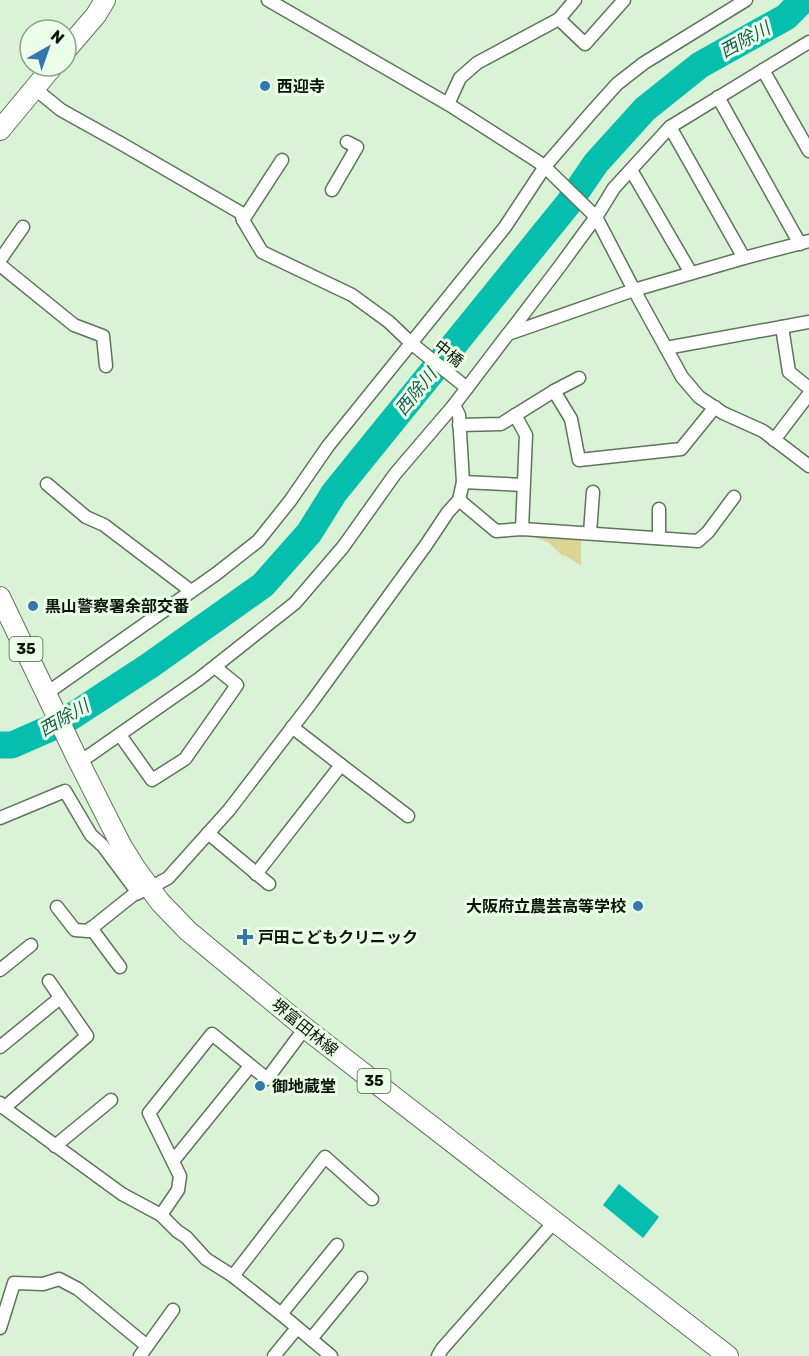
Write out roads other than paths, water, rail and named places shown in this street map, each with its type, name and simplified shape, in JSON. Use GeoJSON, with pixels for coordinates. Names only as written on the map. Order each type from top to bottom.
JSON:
{"type":"FeatureCollection","features":[{"type":"Feature","properties":{"kind":"main road"},"geometry":{"type":"LineString","coordinates":[[78,36],[96,15],[105,0]]}},
{"type":"Feature","properties":{"kind":"main road"},"geometry":{"type":"LineString","coordinates":[[0,130],[43,78]]}},
{"type":"Feature","properties":{"kind":"main road","name":"堺富田林線"},"geometry":{"type":"LineString","coordinates":[[0,597],[78,759],[121,845],[136,869],[144,890],[160,902],[188,931],[305,1028],[728,1356]]}},
{"type":"Feature","properties":{"kind":"street"},"geometry":{"type":"LineString","coordinates":[[268,0],[448,104],[537,160],[596,217],[682,377],[699,397],[723,413],[763,431],[809,466]]}},
{"type":"Feature","properties":{"kind":"street"},"geometry":{"type":"LineString","coordinates":[[448,104],[460,78],[477,63],[559,20],[575,0]]}},
{"type":"Feature","properties":{"kind":"street"},"geometry":{"type":"LineString","coordinates":[[559,20],[585,44],[624,0]]}},
{"type":"Feature","properties":{"kind":"street"},"geometry":{"type":"LineString","coordinates":[[49,697],[258,541],[290,501],[328,446],[505,227],[545,167],[617,84],[645,63],[746,0]]}},
{"type":"Feature","properties":{"kind":"street"},"geometry":{"type":"LineString","coordinates":[[78,759],[120,735],[215,667],[295,603],[343,547],[395,474],[454,405],[560,266],[614,189],[631,170],[670,128],[809,42]]}},
{"type":"Feature","properties":{"kind":"street"},"geometry":{"type":"LineString","coordinates":[[763,69],[809,151]]}},
{"type":"Feature","properties":{"kind":"street","name":"中橋"},"geometry":{"type":"LineString","coordinates":[[34,88],[61,110],[241,213],[262,252],[352,296],[389,322],[466,388]]}},
{"type":"Feature","properties":{"kind":"street"},"geometry":{"type":"LineString","coordinates":[[508,334],[634,290],[805,242],[718,97]]}},
{"type":"Feature","properties":{"kind":"street"},"geometry":{"type":"LineString","coordinates":[[670,128],[744,258]]}},
{"type":"Feature","properties":{"kind":"street"},"geometry":{"type":"LineString","coordinates":[[332,190],[357,147],[347,142]]}},
{"type":"Feature","properties":{"kind":"street"},"geometry":{"type":"LineString","coordinates":[[243,220],[282,160]]}},
{"type":"Feature","properties":{"kind":"street"},"geometry":{"type":"LineString","coordinates":[[631,170],[691,273]]}},
{"type":"Feature","properties":{"kind":"street"},"geometry":{"type":"LineString","coordinates":[[0,260],[23,227]]}},
{"type":"Feature","properties":{"kind":"street"},"geometry":{"type":"LineString","coordinates":[[0,265],[74,325],[103,336],[106,366]]}},
{"type":"Feature","properties":{"kind":"street"},"geometry":{"type":"LineString","coordinates":[[666,348],[809,322]]}},
{"type":"Feature","properties":{"kind":"street"},"geometry":{"type":"LineString","coordinates":[[782,327],[789,372],[809,388]]}},
{"type":"Feature","properties":{"kind":"street"},"geometry":{"type":"LineString","coordinates":[[459,425],[501,424],[579,378]]}},
{"type":"Feature","properties":{"kind":"street"},"geometry":{"type":"LineString","coordinates":[[554,391],[571,419],[579,460],[681,449],[715,407]]}},
{"type":"Feature","properties":{"kind":"street"},"geometry":{"type":"LineString","coordinates":[[774,440],[809,394]]}},
{"type":"Feature","properties":{"kind":"street"},"geometry":{"type":"LineString","coordinates":[[57,907],[75,930],[88,931],[133,895],[168,878],[229,810],[459,500],[464,482],[459,415],[454,405]]}},
{"type":"Feature","properties":{"kind":"street"},"geometry":{"type":"LineString","coordinates":[[515,415],[526,435],[522,529]]}},
{"type":"Feature","properties":{"kind":"street"},"geometry":{"type":"LineString","coordinates":[[464,482],[523,485]]}},
{"type":"Feature","properties":{"kind":"street"},"geometry":{"type":"LineString","coordinates":[[47,484],[86,517],[104,525],[191,591]]}},
{"type":"Feature","properties":{"kind":"street"},"geometry":{"type":"LineString","coordinates":[[590,533],[593,492]]}},
{"type":"Feature","properties":{"kind":"street"},"geometry":{"type":"LineString","coordinates":[[459,500],[496,531],[522,529],[698,541],[708,532],[734,497]]}},
{"type":"Feature","properties":{"kind":"street"},"geometry":{"type":"LineString","coordinates":[[659,509],[659,538]]}},
{"type":"Feature","properties":{"kind":"street"},"geometry":{"type":"LineString","coordinates":[[120,735],[152,780],[185,759],[237,685],[215,667]]}},
{"type":"Feature","properties":{"kind":"street"},"geometry":{"type":"LineString","coordinates":[[292,727],[408,816]]}},
{"type":"Feature","properties":{"kind":"street"},"geometry":{"type":"LineString","coordinates":[[256,874],[341,765]]}},
{"type":"Feature","properties":{"kind":"street"},"geometry":{"type":"LineString","coordinates":[[0,818],[65,791],[91,835],[144,890]]}},
{"type":"Feature","properties":{"kind":"street"},"geometry":{"type":"LineString","coordinates":[[208,833],[269,884]]}},
{"type":"Feature","properties":{"kind":"street"},"geometry":{"type":"LineString","coordinates":[[91,928],[120,968]]}},
{"type":"Feature","properties":{"kind":"street"},"geometry":{"type":"LineString","coordinates":[[0,970],[31,945]]}},
{"type":"Feature","properties":{"kind":"street"},"geometry":{"type":"LineString","coordinates":[[49,981],[87,1036],[2,1106],[122,1194],[161,1215],[206,1259],[281,1314],[331,1356]]}},
{"type":"Feature","properties":{"kind":"street"},"geometry":{"type":"LineString","coordinates":[[0,1047],[60,998]]}},
{"type":"Feature","properties":{"kind":"street"},"geometry":{"type":"LineString","coordinates":[[161,1215],[178,1190],[180,1176],[149,1113],[212,1034],[267,1080],[305,1028]]}},
{"type":"Feature","properties":{"kind":"street"},"geometry":{"type":"LineString","coordinates":[[173,1161],[250,1066]]}},
{"type":"Feature","properties":{"kind":"street"},"geometry":{"type":"LineString","coordinates":[[55,1146],[111,1100]]}},
{"type":"Feature","properties":{"kind":"street"},"geometry":{"type":"LineString","coordinates":[[232,1276],[325,1157],[372,1199]]}},
{"type":"Feature","properties":{"kind":"street"},"geometry":{"type":"LineString","coordinates":[[438,1356],[555,1221]]}},
{"type":"Feature","properties":{"kind":"street"},"geometry":{"type":"LineString","coordinates":[[281,1314],[337,1245]]}},
{"type":"Feature","properties":{"kind":"street"},"geometry":{"type":"LineString","coordinates":[[311,1339],[361,1278]]}},
{"type":"Feature","properties":{"kind":"street"},"geometry":{"type":"LineString","coordinates":[[0,1328],[14,1283],[43,1284],[59,1280],[78,1289],[144,1351],[173,1310]]}},
{"type":"Feature","properties":{"kind":"street"},"geometry":{"type":"LineString","coordinates":[[274,1356],[297,1328]]}},
{"type":"Feature","properties":{"kind":"water"},"geometry":{"type":"Polygon","coordinates":[[[619,1184],[659,1217],[643,1238],[603,1205],[619,1184]]]}},
{"type":"Feature","properties":{"kind":"waterway","name":"西除川"},"geometry":{"type":"LineString","coordinates":[[0,745],[12,745],[60,724],[149,666],[263,585],[309,533],[334,493],[568,204],[596,163],[645,109],[700,65],[786,17],[803,0]]}},
{"type":"Feature","properties":{"kind":"place","name":"西迎寺"},"geometry":{"type":"Point","coordinates":[265,86]}},
{"type":"Feature","properties":{"kind":"place","name":"黒山警察署余部交番"},"geometry":{"type":"Point","coordinates":[33,606]}},
{"type":"Feature","properties":{"kind":"place","name":"大阪府立農芸高等学校"},"geometry":{"type":"Point","coordinates":[638,906]}},
{"type":"Feature","properties":{"kind":"place","name":"戸田こどもクリニック"},"geometry":{"type":"Point","coordinates":[245,937]}},
{"type":"Feature","properties":{"kind":"place","name":"御地蔵堂"},"geometry":{"type":"Point","coordinates":[260,1086]}}]}
